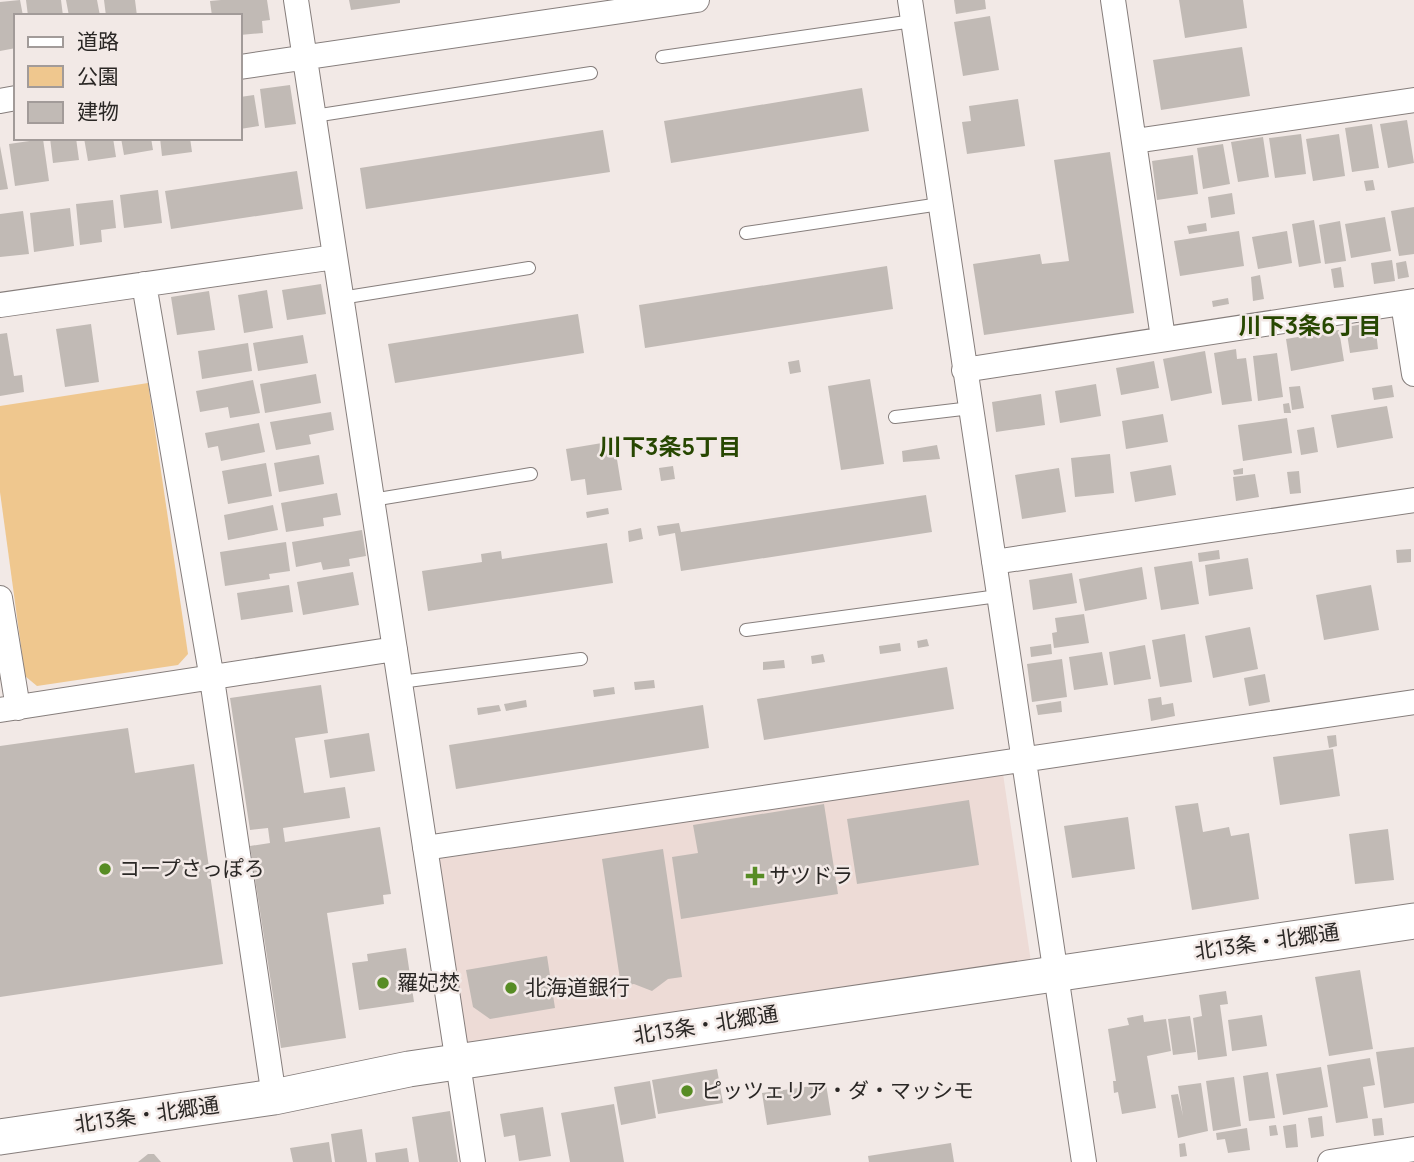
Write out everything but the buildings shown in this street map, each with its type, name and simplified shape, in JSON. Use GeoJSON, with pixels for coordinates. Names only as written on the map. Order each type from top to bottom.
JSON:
{"type":"FeatureCollection","features":[{"type":"Feature","properties":{"kind":"main road","name":"北13条・北郷通"},"geometry":{"type":"LineString","coordinates":[[0,1137],[274,1097],[458,1062],[1414,921]]}},
{"type":"Feature","properties":{"kind":"street"},"geometry":{"type":"LineString","coordinates":[[296,0],[473,1162]]}},
{"type":"Feature","properties":{"kind":"street"},"geometry":{"type":"LineString","coordinates":[[242,67],[697,0]]}},
{"type":"Feature","properties":{"kind":"street"},"geometry":{"type":"LineString","coordinates":[[1113,0],[1163,338]]}},
{"type":"Feature","properties":{"kind":"street"},"geometry":{"type":"LineString","coordinates":[[911,11],[1084,1162]]}},
{"type":"Feature","properties":{"kind":"street"},"geometry":{"type":"LineString","coordinates":[[1135,141],[1414,100]]}},
{"type":"Feature","properties":{"kind":"street"},"geometry":{"type":"LineString","coordinates":[[0,305],[335,257]]}},
{"type":"Feature","properties":{"kind":"street"},"geometry":{"type":"LineString","coordinates":[[144,284],[212,679],[274,1097]]}},
{"type":"Feature","properties":{"kind":"street"},"geometry":{"type":"LineString","coordinates":[[964,370],[1408,302],[1414,374]]}},
{"type":"Feature","properties":{"kind":"street"},"geometry":{"type":"LineString","coordinates":[[994,562],[1414,500]]}},
{"type":"Feature","properties":{"kind":"street"},"geometry":{"type":"LineString","coordinates":[[0,598],[9,709],[395,649]]}},
{"type":"Feature","properties":{"kind":"street"},"geometry":{"type":"LineString","coordinates":[[425,848],[1414,702]]}},
{"type":"Feature","properties":{"kind":"street"},"geometry":{"type":"LineString","coordinates":[[1330,1162],[1414,1149]]}},
{"type":"Feature","properties":{"kind":"lane"},"geometry":{"type":"LineString","coordinates":[[662,57],[911,11]]}},
{"type":"Feature","properties":{"kind":"lane"},"geometry":{"type":"LineString","coordinates":[[314,116],[591,73]]}},
{"type":"Feature","properties":{"kind":"lane"},"geometry":{"type":"LineString","coordinates":[[746,233],[940,205]]}},
{"type":"Feature","properties":{"kind":"lane"},"geometry":{"type":"LineString","coordinates":[[341,298],[529,268]]}},
{"type":"Feature","properties":{"kind":"lane"},"geometry":{"type":"LineString","coordinates":[[895,417],[971,408]]}},
{"type":"Feature","properties":{"kind":"lane"},"geometry":{"type":"LineString","coordinates":[[372,500],[531,474]]}},
{"type":"Feature","properties":{"kind":"lane"},"geometry":{"type":"LineString","coordinates":[[746,631],[998,596]]}},
{"type":"Feature","properties":{"kind":"lane"},"geometry":{"type":"LineString","coordinates":[[400,682],[580,659]]}},
{"type":"Feature","properties":{"kind":"shaded area"},"geometry":{"type":"Polygon","coordinates":[[[1003,774],[1031,962],[466,1045],[438,859],[1003,774]]]}},
{"type":"Feature","properties":{"kind":"green space"},"geometry":{"type":"Polygon","coordinates":[[[148,383],[188,654],[178,665],[37,686],[25,676],[0,492],[0,406],[148,383]]]}},
{"type":"Feature","properties":{"kind":"place","name":"コープさっぽろ"},"geometry":{"type":"Point","coordinates":[105,869]}},
{"type":"Feature","properties":{"kind":"place","name":"サツドラ"},"geometry":{"type":"Point","coordinates":[755,876]}},
{"type":"Feature","properties":{"kind":"place","name":"羅妃焚"},"geometry":{"type":"Point","coordinates":[383,983]}},
{"type":"Feature","properties":{"kind":"place","name":"北海道銀行"},"geometry":{"type":"Point","coordinates":[511,988]}},
{"type":"Feature","properties":{"kind":"place","name":"ピッツェリア・ダ・マッシモ"},"geometry":{"type":"Point","coordinates":[687,1091]}},
{"type":"Feature","properties":{"kind":"district","name":"川下3条6丁目"},"geometry":{"type":"Point","coordinates":[1310,326]}},
{"type":"Feature","properties":{"kind":"district","name":"川下3条5丁目"},"geometry":{"type":"Point","coordinates":[670,447]}}]}
